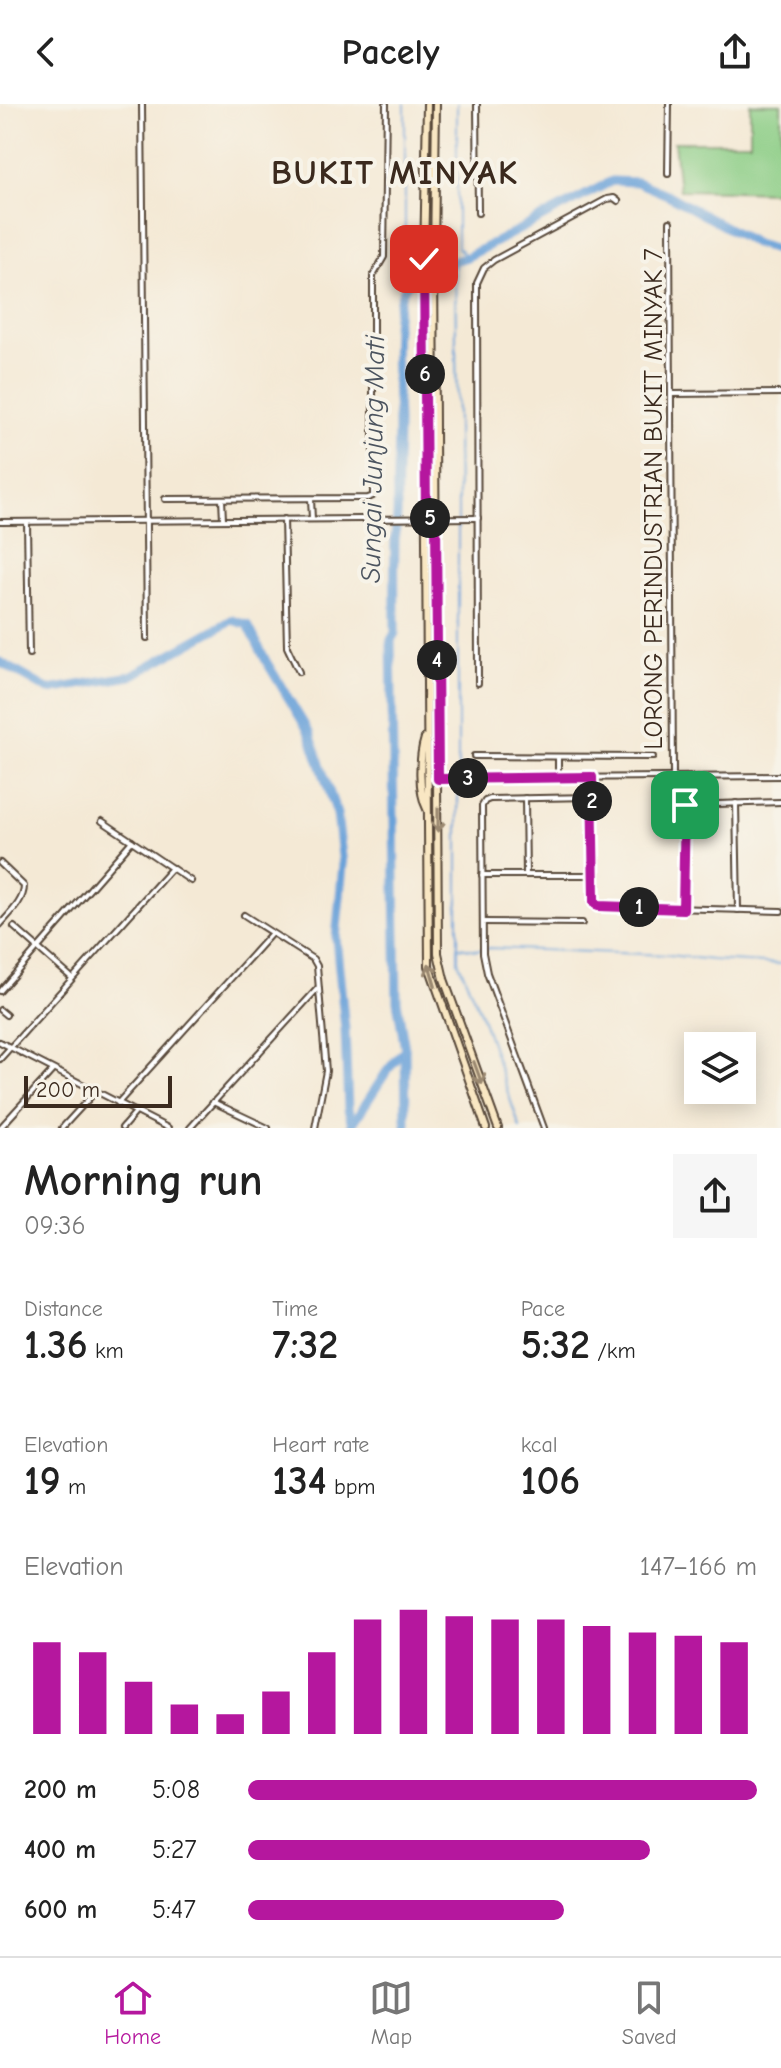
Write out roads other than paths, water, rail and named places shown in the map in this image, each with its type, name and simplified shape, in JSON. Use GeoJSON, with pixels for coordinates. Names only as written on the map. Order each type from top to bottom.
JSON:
{"type":"FeatureCollection","features":[{"type":"Feature","properties":{"kind":"main road"},"geometry":{"type":"LineString","coordinates":[[427,104],[424,297],[429,966],[486,1128]]}},
{"type":"Feature","properties":{"kind":"main road"},"geometry":{"type":"LineString","coordinates":[[436,104],[434,293],[438,953],[498,1128]]}},
{"type":"Feature","properties":{"kind":"main road"},"geometry":{"type":"LineString","coordinates":[[428,732],[421,755],[422,799],[428,812]]}},
{"type":"Feature","properties":{"kind":"street"},"geometry":{"type":"LineString","coordinates":[[142,104],[147,638]]}},
{"type":"Feature","properties":{"kind":"street"},"geometry":{"type":"LineString","coordinates":[[165,499],[370,497],[374,273],[384,257],[386,104]]}},
{"type":"Feature","properties":{"kind":"street"},"geometry":{"type":"LineString","coordinates":[[477,104],[478,213]]}},
{"type":"Feature","properties":{"kind":"street"},"geometry":{"type":"LineString","coordinates":[[668,174],[669,104]]}},
{"type":"Feature","properties":{"kind":"street"},"geometry":{"type":"LineString","coordinates":[[478,683],[477,283],[484,268],[494,260],[607,199],[618,201]]}},
{"type":"Feature","properties":{"kind":"street","name":"LORONG PERINDUSTRIAN BUKIT MINYAK 7"},"geometry":{"type":"LineString","coordinates":[[670,222],[673,776]]}},
{"type":"Feature","properties":{"kind":"street"},"geometry":{"type":"LineString","coordinates":[[671,394],[781,393]]}},
{"type":"Feature","properties":{"kind":"street"},"geometry":{"type":"LineString","coordinates":[[222,499],[223,519]]}},
{"type":"Feature","properties":{"kind":"street"},"geometry":{"type":"LineString","coordinates":[[311,499],[312,519]]}},
{"type":"Feature","properties":{"kind":"street"},"geometry":{"type":"LineString","coordinates":[[0,522],[478,518]]}},
{"type":"Feature","properties":{"kind":"street"},"geometry":{"type":"LineString","coordinates":[[284,519],[287,647],[299,672]]}},
{"type":"Feature","properties":{"kind":"street"},"geometry":{"type":"LineString","coordinates":[[27,522],[29,654]]}},
{"type":"Feature","properties":{"kind":"street"},"geometry":{"type":"LineString","coordinates":[[474,756],[653,757]]}},
{"type":"Feature","properties":{"kind":"street"},"geometry":{"type":"LineString","coordinates":[[558,757],[558,777]]}},
{"type":"Feature","properties":{"kind":"street"},"geometry":{"type":"LineString","coordinates":[[428,779],[781,776]]}},
{"type":"Feature","properties":{"kind":"street"},"geometry":{"type":"LineString","coordinates":[[592,777],[594,902],[598,906],[781,911]]}},
{"type":"Feature","properties":{"kind":"street"},"geometry":{"type":"LineString","coordinates":[[544,1128],[487,973],[483,950],[482,806],[490,799],[592,797]]}},
{"type":"Feature","properties":{"kind":"street"},"geometry":{"type":"LineString","coordinates":[[525,798],[526,875]]}},
{"type":"Feature","properties":{"kind":"street"},"geometry":{"type":"LineString","coordinates":[[683,909],[685,805],[781,802]]}},
{"type":"Feature","properties":{"kind":"street"},"geometry":{"type":"LineString","coordinates":[[736,803],[738,910]]}},
{"type":"Feature","properties":{"kind":"street"},"geometry":{"type":"LineString","coordinates":[[102,821],[191,881]]}},
{"type":"Feature","properties":{"kind":"street"},"geometry":{"type":"LineString","coordinates":[[0,991],[132,841]]}},
{"type":"Feature","properties":{"kind":"street"},"geometry":{"type":"LineString","coordinates":[[0,863],[24,886],[20,901],[0,925]]}},
{"type":"Feature","properties":{"kind":"street"},"geometry":{"type":"LineString","coordinates":[[0,1059],[172,868]]}},
{"type":"Feature","properties":{"kind":"street"},"geometry":{"type":"LineString","coordinates":[[482,875],[593,875]]}},
{"type":"Feature","properties":{"kind":"street"},"geometry":{"type":"LineString","coordinates":[[244,915],[313,959],[317,966],[326,1071],[315,1128]]}},
{"type":"Feature","properties":{"kind":"street"},"geometry":{"type":"LineString","coordinates":[[483,922],[582,923]]}},
{"type":"Feature","properties":{"kind":"street"},"geometry":{"type":"LineString","coordinates":[[14,927],[72,979]]}},
{"type":"Feature","properties":{"kind":"street"},"geometry":{"type":"LineString","coordinates":[[118,1103],[271,934]]}},
{"type":"Feature","properties":{"kind":"street"},"geometry":{"type":"LineString","coordinates":[[190,1128],[318,988]]}},
{"type":"Feature","properties":{"kind":"street"},"geometry":{"type":"LineString","coordinates":[[0,1010],[6,1015]]}},
{"type":"Feature","properties":{"kind":"street"},"geometry":{"type":"LineString","coordinates":[[0,1042],[168,1128]]}},
{"type":"Feature","properties":{"kind":"street"},"geometry":{"type":"LineString","coordinates":[[0,1128],[53,1070]]}},
{"type":"Feature","properties":{"kind":"street"},"geometry":{"type":"LineString","coordinates":[[62,1128],[95,1092]]}},
{"type":"Feature","properties":{"kind":"street"},"geometry":{"type":"LineString","coordinates":[[213,1102],[268,1128]]}},
{"type":"Feature","properties":{"kind":"street"},"geometry":{"type":"LineString","coordinates":[[122,1128],[136,1112]]}},
{"type":"Feature","properties":{"kind":"waterway"},"geometry":{"type":"LineString","coordinates":[[405,104],[405,277],[410,283]]}},
{"type":"Feature","properties":{"kind":"waterway"},"geometry":{"type":"LineString","coordinates":[[457,104],[457,247],[467,257]]}},
{"type":"Feature","properties":{"kind":"waterway","name":"Sungai Junjung Mati"},"geometry":{"type":"LineString","coordinates":[[406,1128],[405,1049],[397,1001],[391,640],[395,633],[397,510],[396,331],[401,296],[407,285],[418,277],[467,257],[612,181],[637,182],[668,195],[756,244],[781,251]]}},
{"type":"Feature","properties":{"kind":"waterway"},"geometry":{"type":"LineString","coordinates":[[455,261],[458,961],[482,1017],[520,1128]]}},
{"type":"Feature","properties":{"kind":"waterway"},"geometry":{"type":"LineString","coordinates":[[0,662],[49,690],[131,676],[232,620],[248,625],[310,734],[337,814],[343,865],[336,938],[345,1029],[348,1109],[352,1125]]}},
{"type":"Feature","properties":{"kind":"waterway"},"geometry":{"type":"LineString","coordinates":[[459,947],[669,955],[781,964]]}},
{"type":"Feature","properties":{"kind":"waterway"},"geometry":{"type":"LineString","coordinates":[[350,1128],[405,1049]]}},
{"type":"Feature","properties":{"kind":"district","name":"BUKIT MINYAK"},"geometry":{"type":"Point","coordinates":[395,173]}}]}
